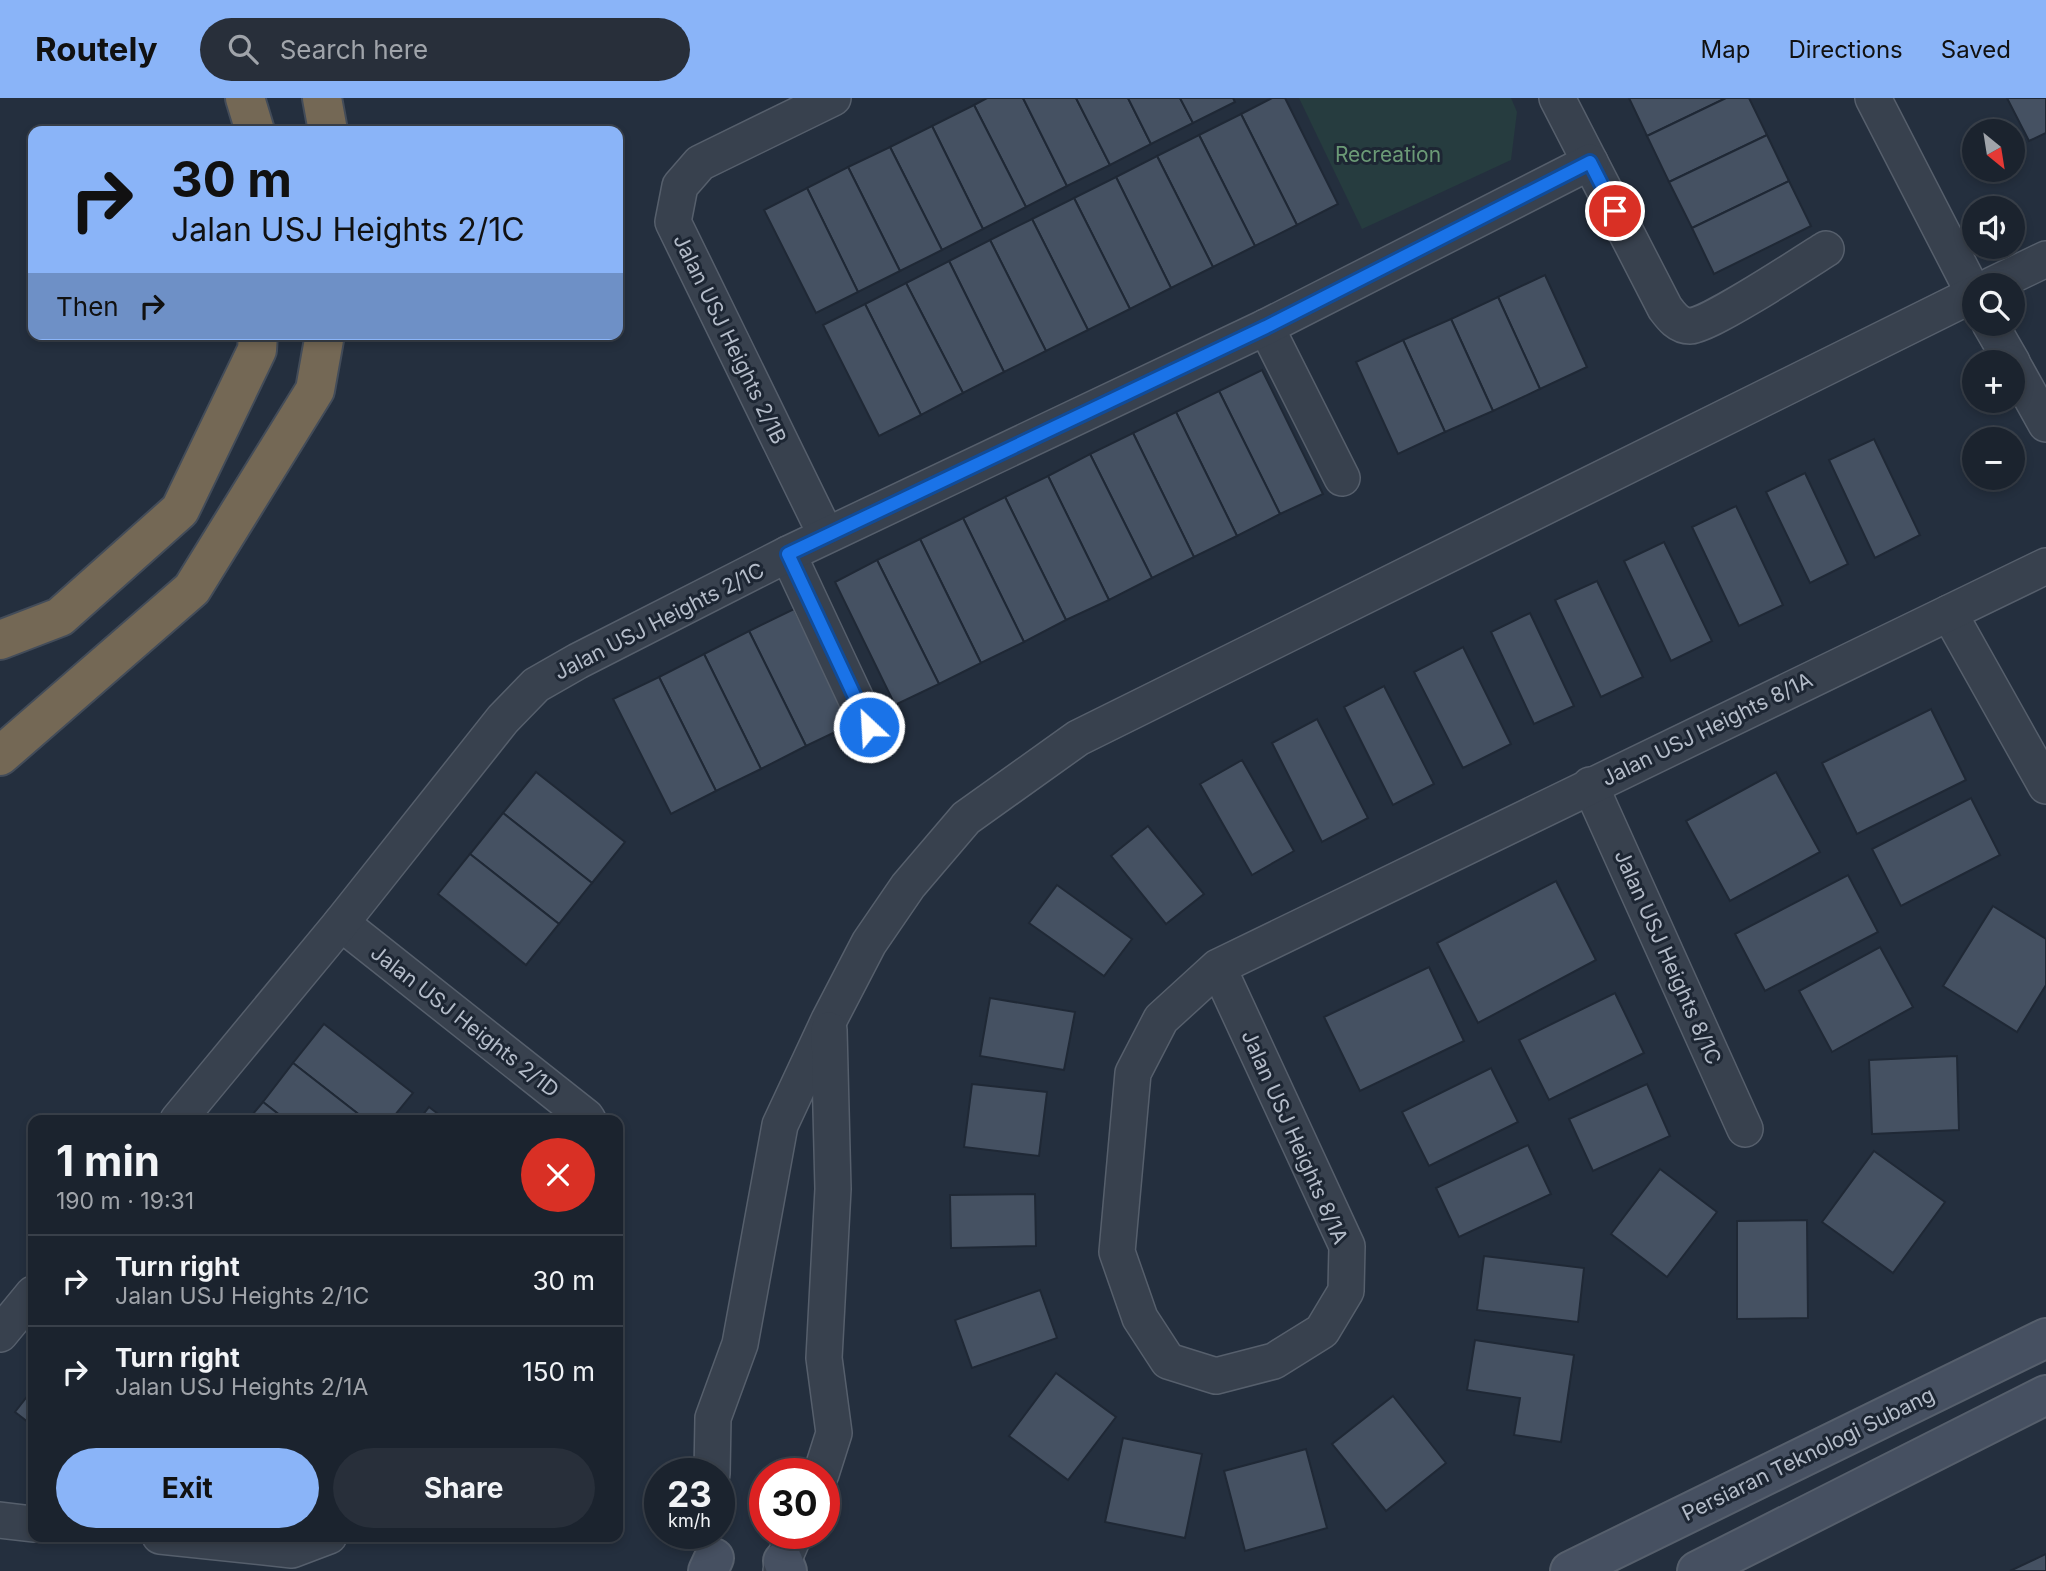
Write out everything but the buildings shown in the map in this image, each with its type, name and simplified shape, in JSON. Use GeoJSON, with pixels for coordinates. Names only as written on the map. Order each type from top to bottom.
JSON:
{"type":"FeatureCollection","features":[{"type":"Feature","properties":{"kind":"highway"},"geometry":{"type":"LineString","coordinates":[[245,98],[254,126]]}},
{"type":"Feature","properties":{"kind":"highway"},"geometry":{"type":"LineString","coordinates":[[322,98],[327,126]]}},
{"type":"Feature","properties":{"kind":"highway"},"geometry":{"type":"LineString","coordinates":[[0,640],[60,617],[180,510],[257,350],[258,340]]}},
{"type":"Feature","properties":{"kind":"highway"},"geometry":{"type":"LineString","coordinates":[[0,757],[192,589],[315,390],[324,340]]}},
{"type":"Feature","properties":{"kind":"main road","name":"Persiaran Teknologi Subang"},"geometry":{"type":"LineString","coordinates":[[1570,1571],[2046,1338]]}},
{"type":"Feature","properties":{"kind":"main road"},"geometry":{"type":"LineString","coordinates":[[1697,1571],[2046,1395]]}},
{"type":"Feature","properties":{"kind":"street","name":"Jalan USJ Heights 2/1B"},"geometry":{"type":"LineString","coordinates":[[826,536],[673,222],[680,186],[700,163],[832,98]]}},
{"type":"Feature","properties":{"kind":"street"},"geometry":{"type":"LineString","coordinates":[[1557,98],[1665,308],[1676,321],[1690,326],[1714,317],[1826,249]]}},
{"type":"Feature","properties":{"kind":"street"},"geometry":{"type":"LineString","coordinates":[[1873,98],[1963,273]]}},
{"type":"Feature","properties":{"kind":"street","name":"Jalan USJ Heights 2/1C"},"geometry":{"type":"LineString","coordinates":[[182,1115],[341,923],[503,719],[536,685],[788,554],[1266,327],[1590,162]]}},
{"type":"Feature","properties":{"kind":"street"},"geometry":{"type":"LineString","coordinates":[[2017,273],[2046,259]]}},
{"type":"Feature","properties":{"kind":"street"},"geometry":{"type":"LineString","coordinates":[[712,1458],[713,1418],[740,1344],[780,1125],[829,1020],[869,943],[908,886],[966,818],[1078,738],[1962,300]]}},
{"type":"Feature","properties":{"kind":"street"},"geometry":{"type":"LineString","coordinates":[[1266,327],[1342,478]]}},
{"type":"Feature","properties":{"kind":"street"},"geometry":{"type":"LineString","coordinates":[[2025,386],[2046,424]]}},
{"type":"Feature","properties":{"kind":"street"},"geometry":{"type":"LineString","coordinates":[[788,554],[869,727]]}},
{"type":"Feature","properties":{"kind":"street","name":"Jalan USJ Heights 8/1A"},"geometry":{"type":"LineString","coordinates":[[1218,967],[1347,1247],[1346,1291],[1322,1331],[1274,1361],[1216,1376],[1168,1361],[1140,1318],[1116,1252],[1133,1073],[1161,1019],[1218,967],[2046,566]]}},
{"type":"Feature","properties":{"kind":"street"},"geometry":{"type":"LineString","coordinates":[[1949,613],[2046,786]]}},
{"type":"Feature","properties":{"kind":"street","name":"Jalan USJ Heights 8/1C"},"geometry":{"type":"LineString","coordinates":[[1590,785],[1745,1129]]}},
{"type":"Feature","properties":{"kind":"street","name":"Jalan USJ Heights 2/1D"},"geometry":{"type":"LineString","coordinates":[[341,923],[585,1115]]}},
{"type":"Feature","properties":{"kind":"street"},"geometry":{"type":"LineString","coordinates":[[826,1458],[834,1433],[824,1359],[832,1189],[829,1020]]}},
{"type":"Feature","properties":{"kind":"street"},"geometry":{"type":"LineString","coordinates":[[0,1334],[28,1300]]}},
{"type":"Feature","properties":{"kind":"street"},"geometry":{"type":"LineString","coordinates":[[0,1520],[28,1523]]}},
{"type":"Feature","properties":{"kind":"street"},"geometry":{"type":"LineString","coordinates":[[217,1542],[292,1550],[313,1542]]}},
{"type":"Feature","properties":{"kind":"green space","name":"Recreation"},"geometry":{"type":"Polygon","coordinates":[[[1299,98],[1511,98],[1517,112],[1511,160],[1362,229],[1299,98]]]}},
{"type":"Feature","properties":{"kind":"route"},"geometry":{"type":"LineString","coordinates":[[869,727],[788,554],[1266,327],[1590,162],[1615,211]]}}]}
